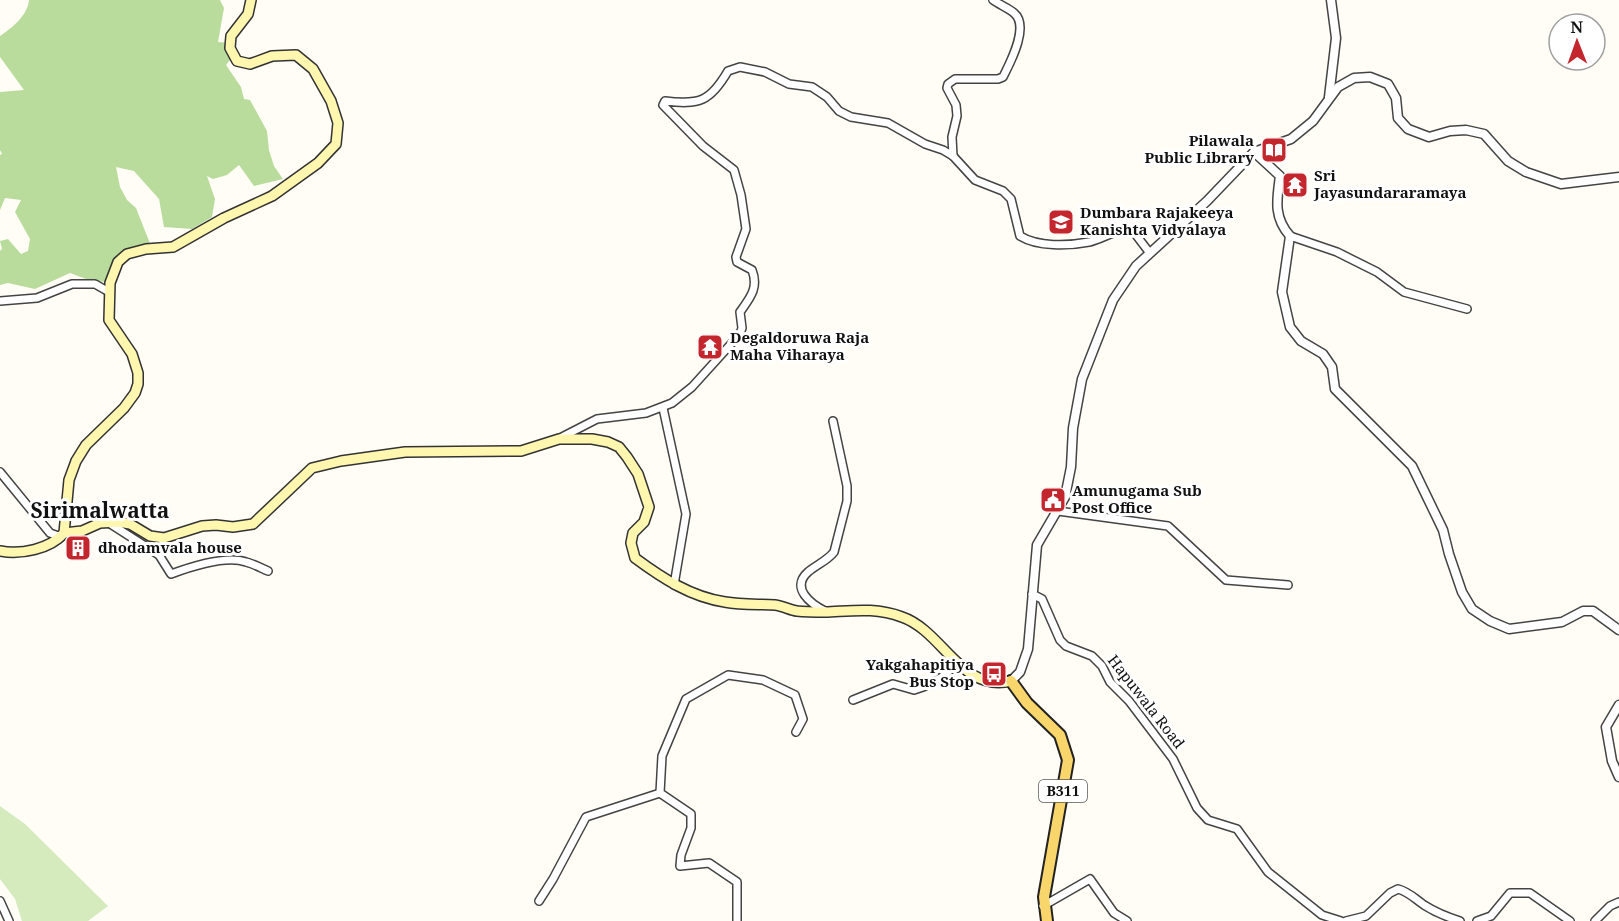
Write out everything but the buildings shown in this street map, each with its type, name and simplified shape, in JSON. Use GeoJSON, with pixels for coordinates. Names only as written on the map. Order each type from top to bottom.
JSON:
{"type":"FeatureCollection","features":[{"type":"Feature","properties":{"kind":"main road"},"geometry":{"type":"LineString","coordinates":[[63,535],[69,480],[76,461],[86,445],[124,408],[135,393],[138,384],[135,359],[109,320],[110,283],[118,262],[127,254],[146,249],[172,247],[224,218],[272,196],[318,163],[336,144],[338,123],[331,101],[313,69],[296,55],[272,56],[250,63],[237,61],[230,48],[231,36],[248,14],[251,0]]}},
{"type":"Feature","properties":{"kind":"main road"},"geometry":{"type":"LineString","coordinates":[[0,550],[11,553],[49,546],[63,535],[108,523],[130,524],[150,536],[164,538],[202,526],[233,527],[253,524],[312,468],[340,461],[405,452],[521,452],[559,438],[592,439],[619,447],[638,474],[650,507],[644,522],[633,533],[631,543],[633,554],[660,577],[712,600],[727,603],[778,605],[796,610],[825,612],[866,609],[903,617],[923,629],[977,679],[998,683],[1011,681]]}},
{"type":"Feature","properties":{"kind":"main road","name":"B311"},"geometry":{"type":"LineString","coordinates":[[1011,681],[1027,704],[1060,735],[1068,760],[1048,863],[1043,906],[1047,921]]}},
{"type":"Feature","properties":{"kind":"street"},"geometry":{"type":"LineString","coordinates":[[952,156],[952,137],[957,116],[956,105],[947,88],[948,84],[956,79],[1004,77],[1018,45],[1020,36],[1016,14],[993,0]]}},
{"type":"Feature","properties":{"kind":"street"},"geometry":{"type":"LineString","coordinates":[[1329,98],[1336,38],[1331,0]]}},
{"type":"Feature","properties":{"kind":"street"},"geometry":{"type":"LineString","coordinates":[[559,438],[597,419],[646,413],[663,408],[692,387],[740,334],[742,328],[740,312],[754,291],[756,279],[752,270],[737,262],[736,257],[746,229],[741,195],[734,170],[703,146],[663,105],[665,101],[684,103],[702,101],[715,91],[728,71],[740,67],[765,72],[789,84],[812,87],[826,97],[839,111],[851,117],[888,123],[925,144],[943,150],[975,180],[1003,191],[1011,199],[1020,236],[1028,241],[1054,244],[1090,242],[1125,229],[1133,231],[1149,252]]}},
{"type":"Feature","properties":{"kind":"street"},"geometry":{"type":"LineString","coordinates":[[1011,681],[1020,672],[1025,661],[1037,545],[1065,497],[1071,467],[1073,428],[1082,379],[1113,300],[1136,266],[1149,252],[1207,201],[1254,152],[1291,139],[1313,121],[1338,87],[1354,78],[1370,77],[1388,84],[1395,98],[1398,118],[1408,129],[1429,137],[1450,131],[1466,130],[1484,134],[1508,161],[1526,172],[1561,184],[1619,177]]}},
{"type":"Feature","properties":{"kind":"street"},"geometry":{"type":"LineString","coordinates":[[1254,152],[1280,176],[1278,214],[1281,226],[1290,236],[1337,252],[1377,272],[1404,292],[1467,309]]}},
{"type":"Feature","properties":{"kind":"street"},"geometry":{"type":"LineString","coordinates":[[1290,236],[1282,292],[1290,327],[1301,341],[1323,354],[1332,367],[1335,389],[1412,466],[1443,530],[1462,592],[1472,609],[1490,621],[1509,629],[1562,622],[1583,611],[1593,611],[1619,630]]}},
{"type":"Feature","properties":{"kind":"street"},"geometry":{"type":"LineString","coordinates":[[0,301],[37,298],[72,284],[96,284],[109,292]]}},
{"type":"Feature","properties":{"kind":"street"},"geometry":{"type":"LineString","coordinates":[[663,408],[686,514],[674,585]]}},
{"type":"Feature","properties":{"kind":"street"},"geometry":{"type":"LineString","coordinates":[[825,612],[805,598],[801,585],[806,574],[834,552],[847,501],[847,486],[833,421]]}},
{"type":"Feature","properties":{"kind":"street"},"geometry":{"type":"LineString","coordinates":[[0,472],[50,533],[63,535]]}},
{"type":"Feature","properties":{"kind":"street"},"geometry":{"type":"LineString","coordinates":[[1058,511],[1168,526],[1226,580],[1288,585]]}},
{"type":"Feature","properties":{"kind":"street"},"geometry":{"type":"LineString","coordinates":[[108,523],[159,555],[171,574],[230,559],[245,561],[268,572]]}},
{"type":"Feature","properties":{"kind":"street","name":"Hapuwala Road"},"geometry":{"type":"LineString","coordinates":[[1032,594],[1042,599],[1060,640],[1066,646],[1092,656],[1102,666],[1110,682],[1129,701],[1173,759],[1197,808],[1208,820],[1237,829],[1268,872],[1322,918],[1344,921],[1366,916],[1390,893],[1398,889],[1408,892],[1443,916],[1460,921]]}},
{"type":"Feature","properties":{"kind":"street"},"geometry":{"type":"LineString","coordinates":[[853,700],[892,684],[914,690],[923,687],[942,677],[958,663]]}},
{"type":"Feature","properties":{"kind":"street"},"geometry":{"type":"LineString","coordinates":[[660,793],[662,756],[686,699],[728,675],[763,680],[795,695],[803,719],[796,732]]}},
{"type":"Feature","properties":{"kind":"street"},"geometry":{"type":"LineString","coordinates":[[1619,705],[1606,727],[1612,761],[1619,777]]}},
{"type":"Feature","properties":{"kind":"street"},"geometry":{"type":"LineString","coordinates":[[539,901],[586,817],[660,793]]}},
{"type":"Feature","properties":{"kind":"street"},"geometry":{"type":"LineString","coordinates":[[660,793],[691,814],[692,828],[681,855],[680,866],[709,863],[737,882],[737,921]]}},
{"type":"Feature","properties":{"kind":"street"},"geometry":{"type":"LineString","coordinates":[[1043,906],[1090,879],[1114,913],[1127,921]]}},
{"type":"Feature","properties":{"kind":"street"},"geometry":{"type":"LineString","coordinates":[[1477,921],[1491,916],[1510,893],[1530,893],[1570,921]]}},
{"type":"Feature","properties":{"kind":"street"},"geometry":{"type":"LineString","coordinates":[[0,900],[9,921]]}},
{"type":"Feature","properties":{"kind":"street"},"geometry":{"type":"LineString","coordinates":[[1595,921],[1610,906],[1619,902]]}},
{"type":"Feature","properties":{"kind":"green space"},"geometry":{"type":"Polygon","coordinates":[[[29,0],[220,0],[224,8],[218,42],[232,43],[235,54],[226,65],[241,87],[244,99],[250,100],[267,131],[274,166],[283,179],[254,186],[239,165],[227,175],[213,179],[207,176],[215,199],[212,217],[192,229],[164,227],[159,199],[134,171],[116,167],[120,187],[127,200],[136,208],[151,246],[122,250],[105,282],[86,279],[70,273],[35,289],[8,283],[0,285],[0,251],[2,249],[0,241],[8,239],[21,254],[28,251],[30,239],[15,212],[21,200],[5,198],[0,210],[0,155],[2,154],[0,150],[0,92],[24,90],[0,57],[0,36],[23,16],[29,0]]]}},
{"type":"Feature","properties":{"kind":"green space"},"geometry":{"type":"Polygon","coordinates":[[[0,806],[25,824],[108,906],[88,921],[22,921],[15,899],[0,879],[0,806]]]}},
{"type":"Feature","properties":{"kind":"place","name":"Pilawala Public Library"},"geometry":{"type":"Point","coordinates":[1274,150]}},
{"type":"Feature","properties":{"kind":"place","name":"Sri Jayasundararamaya"},"geometry":{"type":"Point","coordinates":[1295,185]}},
{"type":"Feature","properties":{"kind":"place","name":"Dumbara Rajakeeya Kanishta Vidyalaya"},"geometry":{"type":"Point","coordinates":[1061,222]}},
{"type":"Feature","properties":{"kind":"place","name":"Degaldoruwa Raja Maha Viharaya"},"geometry":{"type":"Point","coordinates":[710,347]}},
{"type":"Feature","properties":{"kind":"place","name":"Amunugama Sub Post Office"},"geometry":{"type":"Point","coordinates":[1053,500]}},
{"type":"Feature","properties":{"kind":"place","name":"dhodamvala house"},"geometry":{"type":"Point","coordinates":[78,548]}},
{"type":"Feature","properties":{"kind":"place","name":"Yakgahapitiya Bus Stop"},"geometry":{"type":"Point","coordinates":[994,674]}},
{"type":"Feature","properties":{"kind":"district","name":"Sirimalwatta"},"geometry":{"type":"Point","coordinates":[100,511]}}]}
